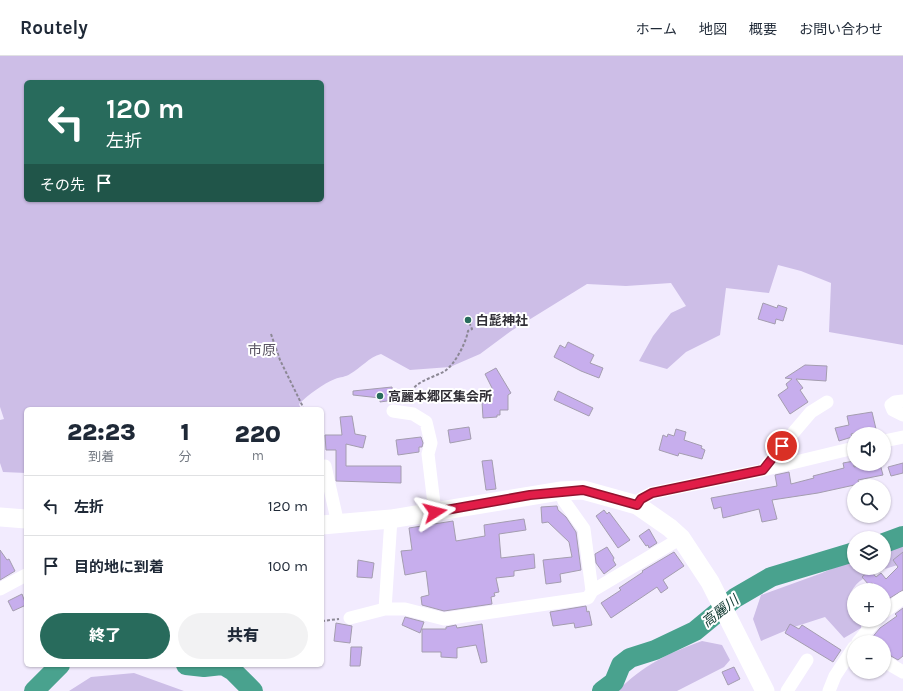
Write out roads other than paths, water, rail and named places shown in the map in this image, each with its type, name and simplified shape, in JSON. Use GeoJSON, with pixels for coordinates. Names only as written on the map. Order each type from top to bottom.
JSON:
{"type":"FeatureCollection","features":[{"type":"Feature","properties":{"kind":"highway"},"geometry":{"type":"LineString","coordinates":[[330,525],[391,519],[560,491],[583,490],[637,505],[670,528],[681,538],[710,582],[765,691]]}},
{"type":"Feature","properties":{"kind":"highway"},"geometry":{"type":"LineString","coordinates":[[0,518],[24,519]]}},
{"type":"Feature","properties":{"kind":"street"},"geometry":{"type":"LineString","coordinates":[[903,401],[895,402],[891,405],[893,410],[903,415]]}},
{"type":"Feature","properties":{"kind":"street"},"geometry":{"type":"LineString","coordinates":[[763,470],[811,412],[827,402]]}},
{"type":"Feature","properties":{"kind":"street"},"geometry":{"type":"LineString","coordinates":[[393,411],[413,414],[426,422],[431,443],[428,454],[435,512]]}},
{"type":"Feature","properties":{"kind":"street"},"geometry":{"type":"LineString","coordinates":[[891,439],[903,437]]}},
{"type":"Feature","properties":{"kind":"street"},"geometry":{"type":"LineString","coordinates":[[637,505],[641,499],[652,493],[763,470],[847,450]]}},
{"type":"Feature","properties":{"kind":"street"},"geometry":{"type":"LineString","coordinates":[[325,466],[330,525]]}},
{"type":"Feature","properties":{"kind":"street"},"geometry":{"type":"LineString","coordinates":[[560,491],[564,501],[584,529],[592,591]]}},
{"type":"Feature","properties":{"kind":"street"},"geometry":{"type":"LineString","coordinates":[[385,609],[391,519]]}},
{"type":"Feature","properties":{"kind":"street"},"geometry":{"type":"LineString","coordinates":[[350,618],[385,609],[404,609],[444,619],[588,598],[592,591],[681,538]]}},
{"type":"Feature","properties":{"kind":"street"},"geometry":{"type":"LineString","coordinates":[[0,589],[24,576]]}},
{"type":"Feature","properties":{"kind":"street"},"geometry":{"type":"LineString","coordinates":[[891,607],[903,598]]}},
{"type":"Feature","properties":{"kind":"street"},"geometry":{"type":"LineString","coordinates":[[864,635],[870,627]]}},
{"type":"Feature","properties":{"kind":"street"},"geometry":{"type":"LineString","coordinates":[[829,691],[835,676],[847,658]]}},
{"type":"Feature","properties":{"kind":"street"},"geometry":{"type":"LineString","coordinates":[[787,691],[807,660]]}},
{"type":"Feature","properties":{"kind":"street"},"geometry":{"type":"LineString","coordinates":[[891,665],[903,672]]}},
{"type":"Feature","properties":{"kind":"waterway","name":"高麗川"},"geometry":{"type":"LineString","coordinates":[[891,540],[903,536]]}},
{"type":"Feature","properties":{"kind":"waterway","name":"高麗川"},"geometry":{"type":"LineString","coordinates":[[602,691],[614,682],[621,665],[630,658],[655,650],[695,631],[735,598],[771,577],[847,554]]}},
{"type":"Feature","properties":{"kind":"waterway","name":"高麗川"},"geometry":{"type":"LineString","coordinates":[[34,691],[58,667]]}},
{"type":"Feature","properties":{"kind":"waterway","name":"高麗川"},"geometry":{"type":"LineString","coordinates":[[226,667],[233,671],[253,691]]}},
{"type":"Feature","properties":{"kind":"place","name":"白髭神社"},"geometry":{"type":"Point","coordinates":[468,320]}},
{"type":"Feature","properties":{"kind":"place","name":"高麗本郷区集会所"},"geometry":{"type":"Point","coordinates":[380,396]}},
{"type":"Feature","properties":{"kind":"district","name":"市原"},"geometry":{"type":"Point","coordinates":[262,350]}}]}
